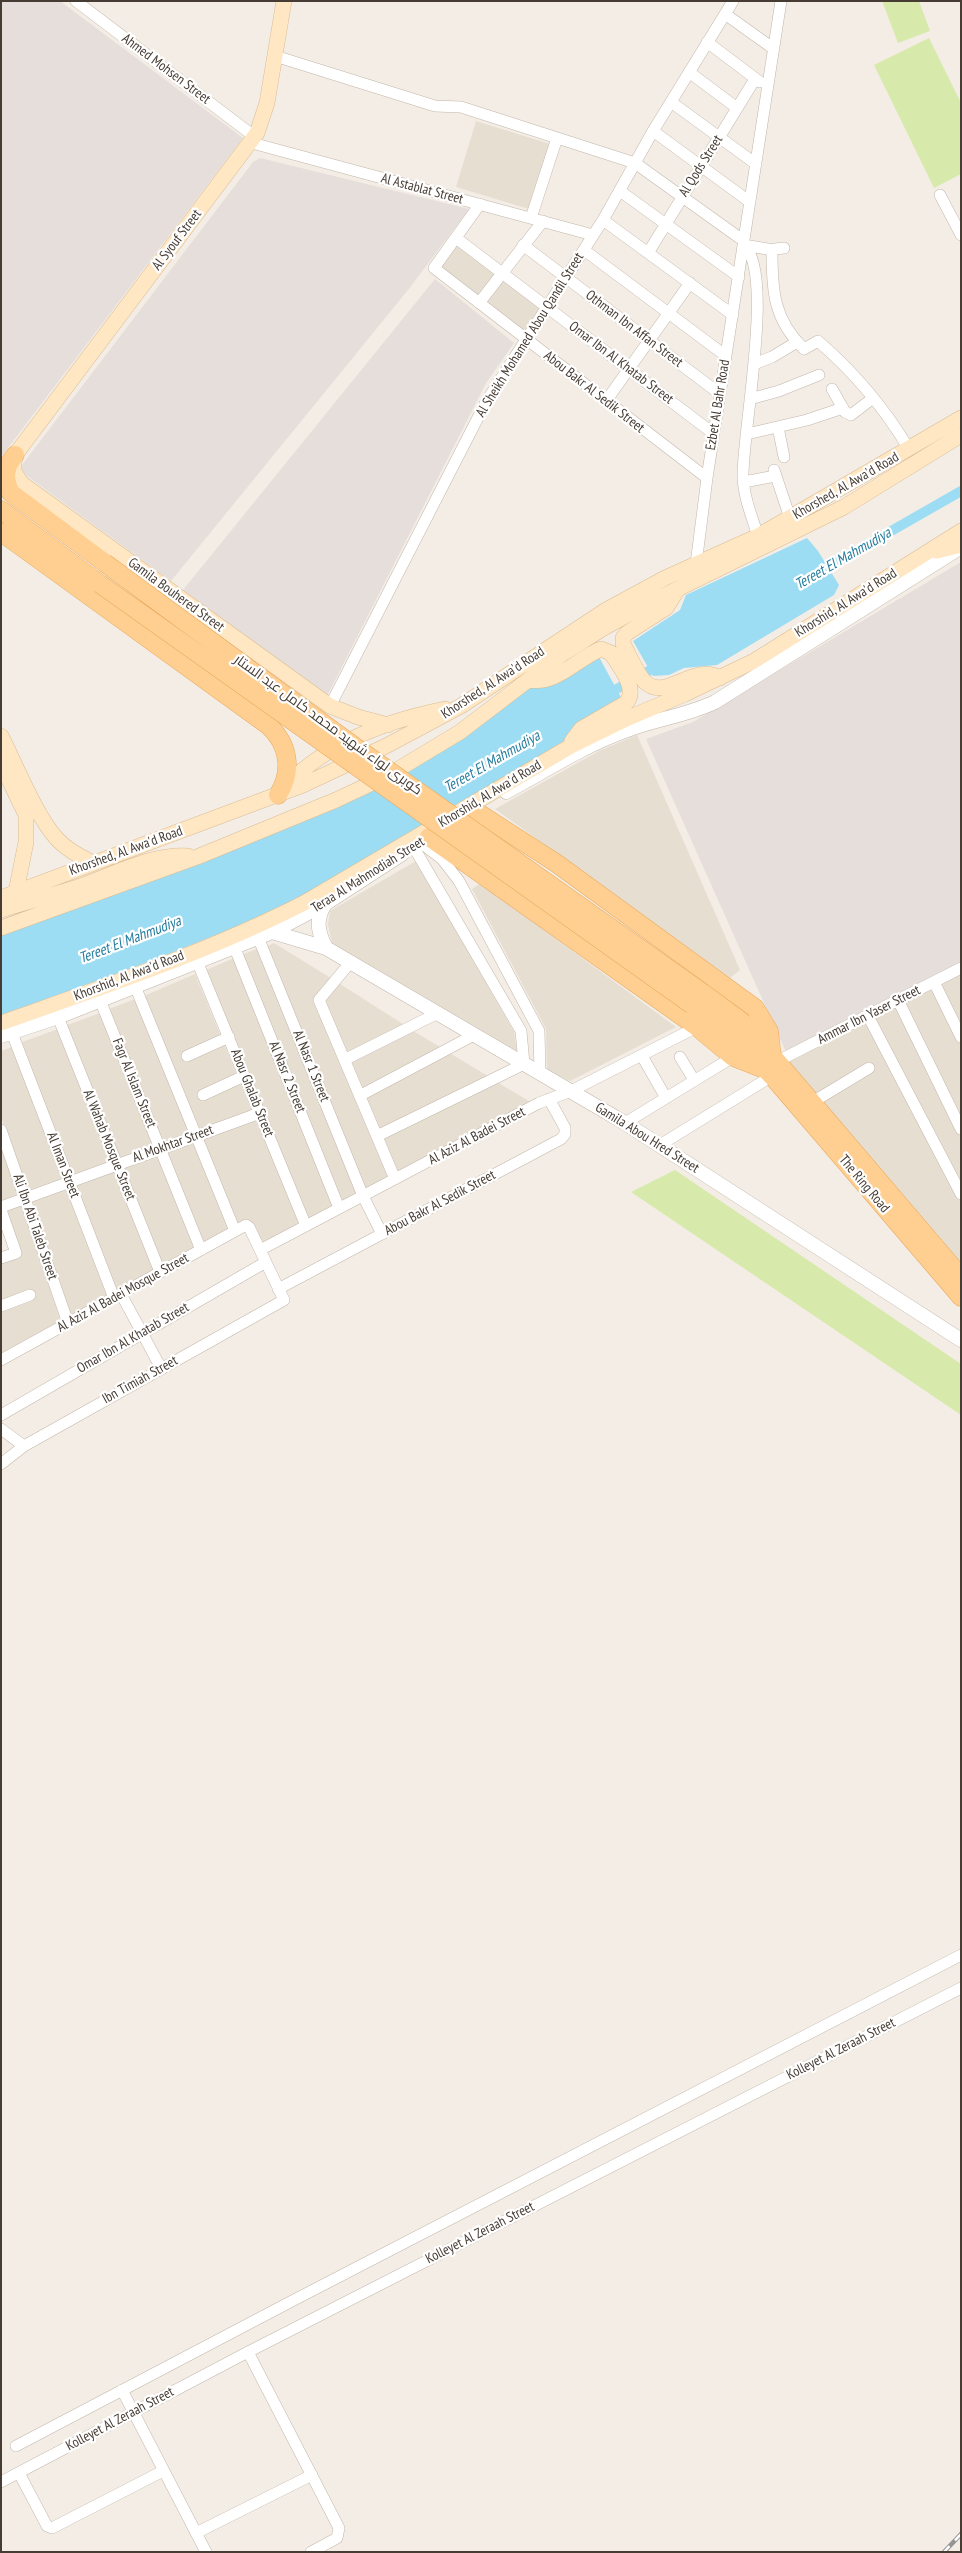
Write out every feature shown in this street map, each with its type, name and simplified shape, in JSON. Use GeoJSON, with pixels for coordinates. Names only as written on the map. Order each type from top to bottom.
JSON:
{"type":"FeatureCollection","features":[{"type":"Feature","properties":{"kind":"main road","name":"Al Syouf Street"},"geometry":{"type":"LineString","coordinates":[[16,455],[254,140],[266,103],[284,1]]}},
{"type":"Feature","properties":{"kind":"main road","name":"Khorshed, Al Awa'd Road"},"geometry":{"type":"LineString","coordinates":[[7,894],[278,794],[344,767],[461,706],[597,615],[696,564],[758,536],[961,418]]}},
{"type":"Feature","properties":{"kind":"main road","name":"Khorshed, Al Awa'd Road"},"geometry":{"type":"LineString","coordinates":[[1,928],[197,857],[336,800],[387,776],[460,732],[602,628],[844,507],[961,435]]}},
{"type":"Feature","properties":{"kind":"main road","name":"كوبرى لواء شهيد محمد كامل عبد الستار"},"geometry":{"type":"LineString","coordinates":[[16,455],[6,469],[5,477],[11,493],[698,999]]}},
{"type":"Feature","properties":{"kind":"main road","name":"Gamila Bouhered Street"},"geometry":{"type":"LineString","coordinates":[[16,455],[13,470],[21,483],[330,706],[358,717],[388,724]]}},
{"type":"Feature","properties":{"kind":"main road","name":"كوبرى لواء شهيد محمد كامل عبد الستار"},"geometry":{"type":"LineString","coordinates":[[1,510],[100,584],[698,999],[741,1021],[771,1066]]}},
{"type":"Feature","properties":{"kind":"main road","name":"Khorshid, Al Awa'd Road"},"geometry":{"type":"LineString","coordinates":[[5,1030],[102,988],[272,919],[337,885],[571,746],[628,718],[720,678],[754,660],[961,531]]}},
{"type":"Feature","properties":{"kind":"main road"},"geometry":{"type":"LineString","coordinates":[[1,532],[269,726],[280,738],[287,760],[285,782],[278,794]]}},
{"type":"Feature","properties":{"kind":"main road"},"geometry":{"type":"LineString","coordinates":[[925,553],[961,546]]}},
{"type":"Feature","properties":{"kind":"main road"},"geometry":{"type":"LineString","coordinates":[[571,746],[574,736],[581,729],[626,703],[630,698],[637,685],[623,644],[623,638],[626,633],[666,608],[678,589]]}},
{"type":"Feature","properties":{"kind":"main road"},"geometry":{"type":"LineString","coordinates":[[529,680],[541,681],[551,678],[601,649],[606,650],[612,656],[637,685],[663,688],[700,674],[709,674],[720,678]]}},
{"type":"Feature","properties":{"kind":"main road"},"geometry":{"type":"LineString","coordinates":[[278,794],[298,774],[320,757],[388,724],[461,706]]}},
{"type":"Feature","properties":{"kind":"main road"},"geometry":{"type":"LineString","coordinates":[[1,736],[32,813],[26,842],[7,894]]}},
{"type":"Feature","properties":{"kind":"main road"},"geometry":{"type":"LineString","coordinates":[[1,763],[32,813],[58,841],[72,852],[93,863]]}},
{"type":"Feature","properties":{"kind":"main road"},"geometry":{"type":"LineString","coordinates":[[421,842],[508,893],[697,1027],[733,1057],[771,1066],[769,1031],[755,1008],[543,855],[474,810]]}},
{"type":"Feature","properties":{"kind":"main road"},"geometry":{"type":"LineString","coordinates":[[508,893],[511,879],[518,867],[530,859],[543,855]]}},
{"type":"Feature","properties":{"kind":"main road"},"geometry":{"type":"LineString","coordinates":[[1,910],[156,859],[180,856],[197,857]]}},
{"type":"Feature","properties":{"kind":"main road","name":"The Ring Road"},"geometry":{"type":"LineString","coordinates":[[771,1066],[812,1103],[961,1277]]}},
{"type":"Feature","properties":{"kind":"main road","name":"The Ring Road"},"geometry":{"type":"LineString","coordinates":[[771,1066],[961,1297]]}},
{"type":"Feature","properties":{"kind":"street","name":"Ahmed Mohsen Street"},"geometry":{"type":"LineString","coordinates":[[76,1],[254,140]]}},
{"type":"Feature","properties":{"kind":"street","name":"Al Sheikh Mohamed Abou Qandil Street"},"geometry":{"type":"LineString","coordinates":[[330,706],[486,402],[603,220],[653,131],[733,1]]}},
{"type":"Feature","properties":{"kind":"street","name":"Ezbet Al Bahr Road"},"geometry":{"type":"LineString","coordinates":[[696,564],[707,478],[781,1]]}},
{"type":"Feature","properties":{"kind":"street"},"geometry":{"type":"LineString","coordinates":[[725,14],[774,49]]}},
{"type":"Feature","properties":{"kind":"street"},"geometry":{"type":"LineString","coordinates":[[707,42],[768,88]]}},
{"type":"Feature","properties":{"kind":"street"},"geometry":{"type":"LineString","coordinates":[[274,56],[435,106],[461,107],[635,163],[744,243],[753,261],[757,304],[744,482],[749,509],[758,536]]}},
{"type":"Feature","properties":{"kind":"street"},"geometry":{"type":"LineString","coordinates":[[689,72],[737,108]]}},
{"type":"Feature","properties":{"kind":"street","name":"Al Qods Street"},"geometry":{"type":"LineString","coordinates":[[648,253],[755,79]]}},
{"type":"Feature","properties":{"kind":"street"},"geometry":{"type":"LineString","coordinates":[[671,102],[756,164]]}},
{"type":"Feature","properties":{"kind":"street"},"geometry":{"type":"LineString","coordinates":[[653,131],[750,202]]}},
{"type":"Feature","properties":{"kind":"street"},"geometry":{"type":"LineString","coordinates":[[479,303],[524,245],[537,220],[557,138]]}},
{"type":"Feature","properties":{"kind":"street","name":"Al Astablat Street"},"geometry":{"type":"LineString","coordinates":[[254,140],[593,234]]}},
{"type":"Feature","properties":{"kind":"street"},"geometry":{"type":"LineString","coordinates":[[620,191],[739,277]]}},
{"type":"Feature","properties":{"kind":"street"},"geometry":{"type":"LineString","coordinates":[[940,195],[961,235]]}},
{"type":"Feature","properties":{"kind":"street"},"geometry":{"type":"LineString","coordinates":[[456,238],[480,204]]}},
{"type":"Feature","properties":{"kind":"street"},"geometry":{"type":"LineString","coordinates":[[603,220],[733,315]]}},
{"type":"Feature","properties":{"kind":"street","name":"Abou Bakr Al Sedik Street"},"geometry":{"type":"LineString","coordinates":[[456,238],[434,268],[707,478]]}},
{"type":"Feature","properties":{"kind":"street","name":"Omar Ibn Al Khatab Street"},"geometry":{"type":"LineString","coordinates":[[456,238],[714,434]]}},
{"type":"Feature","properties":{"kind":"street"},"geometry":{"type":"LineString","coordinates":[[744,243],[778,249],[772,284],[776,301],[786,330],[802,346]]}},
{"type":"Feature","properties":{"kind":"street","name":"Othman Ibn Affan Street"},"geometry":{"type":"LineString","coordinates":[[524,245],[720,394]]}},
{"type":"Feature","properties":{"kind":"street"},"geometry":{"type":"LineString","coordinates":[[584,250],[726,356]]}},
{"type":"Feature","properties":{"kind":"street"},"geometry":{"type":"LineString","coordinates":[[606,401],[690,283]]}},
{"type":"Feature","properties":{"kind":"street"},"geometry":{"type":"LineString","coordinates":[[754,364],[818,341],[841,361],[873,398],[909,449]]}},
{"type":"Feature","properties":{"kind":"street"},"geometry":{"type":"LineString","coordinates":[[750,399],[779,391],[819,375]]}},
{"type":"Feature","properties":{"kind":"street"},"geometry":{"type":"LineString","coordinates":[[832,389],[848,414],[854,414],[873,398]]}},
{"type":"Feature","properties":{"kind":"street"},"geometry":{"type":"LineString","coordinates":[[747,434],[843,408]]}},
{"type":"Feature","properties":{"kind":"street"},"geometry":{"type":"LineString","coordinates":[[778,427],[784,457]]}},
{"type":"Feature","properties":{"kind":"street"},"geometry":{"type":"LineString","coordinates":[[744,482],[774,473],[790,518]]}},
{"type":"Feature","properties":{"kind":"street","name":"Teraa Al Mahmodiah Street"},"geometry":{"type":"LineString","coordinates":[[5,1030],[58,1017],[272,932],[325,904],[474,810],[603,739],[647,723],[689,713],[715,702],[961,546]]}},
{"type":"Feature","properties":{"kind":"street"},"geometry":{"type":"LineString","coordinates":[[377,1136],[524,1064],[521,1031],[421,842]]}},
{"type":"Feature","properties":{"kind":"street"},"geometry":{"type":"LineString","coordinates":[[421,842],[442,859],[459,881],[539,1031],[540,1074]]}},
{"type":"Feature","properties":{"kind":"street"},"geometry":{"type":"LineString","coordinates":[[325,904],[318,925],[326,948]]}},
{"type":"Feature","properties":{"kind":"street","name":"Gamila Abou Hred Street"},"geometry":{"type":"LineString","coordinates":[[272,932],[326,948],[350,964],[571,1091],[660,1145],[961,1340]]}},
{"type":"Feature","properties":{"kind":"street","name":"Al Nasr 1 Street"},"geometry":{"type":"LineString","coordinates":[[258,937],[363,1196],[382,1234]]}},
{"type":"Feature","properties":{"kind":"street","name":"Al Nasr 2 Street"},"geometry":{"type":"LineString","coordinates":[[234,946],[339,1208]]}},
{"type":"Feature","properties":{"kind":"street","name":"Abou Ghalab Street"},"geometry":{"type":"LineString","coordinates":[[197,961],[306,1226]]}},
{"type":"Feature","properties":{"kind":"street"},"geometry":{"type":"LineString","coordinates":[[350,964],[319,1000],[346,1059],[395,1179]]}},
{"type":"Feature","properties":{"kind":"street","name":"Ammar Ibn Yaser Street"},"geometry":{"type":"LineString","coordinates":[[660,1145],[771,1066],[961,968]]}},
{"type":"Feature","properties":{"kind":"street"},"geometry":{"type":"LineString","coordinates":[[934,982],[961,1037]]}},
{"type":"Feature","properties":{"kind":"street"},"geometry":{"type":"LineString","coordinates":[[135,986],[196,1136],[240,1229],[249,1227],[278,1289]]}},
{"type":"Feature","properties":{"kind":"street","name":"Fagr Al Islam Street"},"geometry":{"type":"LineString","coordinates":[[100,1000],[201,1250]]}},
{"type":"Feature","properties":{"kind":"street"},"geometry":{"type":"LineString","coordinates":[[898,1000],[961,1129]]}},
{"type":"Feature","properties":{"kind":"street"},"geometry":{"type":"LineString","coordinates":[[346,1059],[436,1014]]}},
{"type":"Feature","properties":{"kind":"street"},"geometry":{"type":"LineString","coordinates":[[868,1016],[961,1194]]}},
{"type":"Feature","properties":{"kind":"street","name":"Al Wahab Mosque Street"},"geometry":{"type":"LineString","coordinates":[[58,1017],[160,1272]]}},
{"type":"Feature","properties":{"kind":"street","name":"Al Aziz Al Badei Street"},"geometry":{"type":"LineString","coordinates":[[260,1250],[548,1099],[571,1091],[697,1027]]}},
{"type":"Feature","properties":{"kind":"street","name":"Al Iman Street"},"geometry":{"type":"LineString","coordinates":[[5,1030],[118,1296],[142,1333],[161,1368]]}},
{"type":"Feature","properties":{"kind":"street"},"geometry":{"type":"LineString","coordinates":[[361,1095],[474,1036]]}},
{"type":"Feature","properties":{"kind":"street"},"geometry":{"type":"LineString","coordinates":[[187,1056],[228,1037]]}},
{"type":"Feature","properties":{"kind":"street"},"geometry":{"type":"LineString","coordinates":[[642,1056],[666,1098]]}},
{"type":"Feature","properties":{"kind":"street"},"geometry":{"type":"LineString","coordinates":[[680,1057],[694,1080]]}},
{"type":"Feature","properties":{"kind":"street"},"geometry":{"type":"LineString","coordinates":[[625,1123],[733,1057]]}},
{"type":"Feature","properties":{"kind":"street"},"geometry":{"type":"LineString","coordinates":[[812,1103],[869,1068]]}},
{"type":"Feature","properties":{"kind":"street"},"geometry":{"type":"LineString","coordinates":[[203,1095],[244,1076]]}},
{"type":"Feature","properties":{"kind":"street","name":"Abou Bakr Al Sedik Street"},"geometry":{"type":"LineString","coordinates":[[278,1289],[564,1137],[565,1128],[548,1099]]}},
{"type":"Feature","properties":{"kind":"street","name":"Al Mokhtar Street"},"geometry":{"type":"LineString","coordinates":[[1,1208],[260,1113]]}},
{"type":"Feature","properties":{"kind":"street","name":"Ali Ibn Abi Taleb Street"},"geometry":{"type":"LineString","coordinates":[[1,1130],[68,1323]]}},
{"type":"Feature","properties":{"kind":"street"},"geometry":{"type":"LineString","coordinates":[[1,1208],[16,1253],[1,1258]]}},
{"type":"Feature","properties":{"kind":"street","name":"Al Aziz Al Badei Mosque Street"},"geometry":{"type":"LineString","coordinates":[[1,1360],[240,1229]]}},
{"type":"Feature","properties":{"kind":"street","name":"Omar Ibn Al Khatab Street"},"geometry":{"type":"LineString","coordinates":[[1,1414],[266,1262]]}},
{"type":"Feature","properties":{"kind":"street","name":"Ibn Timiah Street"},"geometry":{"type":"LineString","coordinates":[[1,1464],[24,1446],[282,1302],[284,1300],[278,1289]]}},
{"type":"Feature","properties":{"kind":"street"},"geometry":{"type":"LineString","coordinates":[[1,1306],[30,1295]]}},
{"type":"Feature","properties":{"kind":"street"},"geometry":{"type":"LineString","coordinates":[[1,1429],[24,1446]]}},
{"type":"Feature","properties":{"kind":"street","name":"Kolleyet Al Zeraah Street"},"geometry":{"type":"LineString","coordinates":[[16,2446],[961,1955]]}},
{"type":"Feature","properties":{"kind":"street","name":"Kolleyet Al Zeraah Street"},"geometry":{"type":"LineString","coordinates":[[1,2482],[248,2352],[961,1988]]}},
{"type":"Feature","properties":{"kind":"street"},"geometry":{"type":"LineString","coordinates":[[248,2352],[340,2532],[334,2540],[312,2552]]}},
{"type":"Feature","properties":{"kind":"street"},"geometry":{"type":"LineString","coordinates":[[122,2390],[206,2552]]}},
{"type":"Feature","properties":{"kind":"street"},"geometry":{"type":"LineString","coordinates":[[19,2473],[47,2526],[52,2528],[163,2471]]}},
{"type":"Feature","properties":{"kind":"street"},"geometry":{"type":"LineString","coordinates":[[196,2533],[312,2475]]}},
{"type":"Feature","properties":{"kind":"shaded area"},"geometry":{"type":"Polygon","coordinates":[[[1,1],[60,1],[243,138],[1,457],[1,1]]]}},
{"type":"Feature","properties":{"kind":"shaded area"},"geometry":{"type":"Polygon","coordinates":[[[476,121],[550,144],[529,209],[456,187],[476,121]]]}},
{"type":"Feature","properties":{"kind":"shaded area"},"geometry":{"type":"Polygon","coordinates":[[[260,158],[469,209],[408,290],[171,581],[27,476],[22,471],[22,465],[253,162],[260,158]]]}},
{"type":"Feature","properties":{"kind":"shaded area"},"geometry":{"type":"Polygon","coordinates":[[[457,244],[498,274],[479,297],[440,267],[457,244]]]}},
{"type":"Feature","properties":{"kind":"shaded area"},"geometry":{"type":"Polygon","coordinates":[[[435,279],[514,343],[486,383],[327,696],[183,590],[435,279]]]}},
{"type":"Feature","properties":{"kind":"shaded area"},"geometry":{"type":"Polygon","coordinates":[[[504,279],[542,309],[527,335],[486,303],[504,279]]]}},
{"type":"Feature","properties":{"kind":"shaded area"},"geometry":{"type":"Polygon","coordinates":[[[961,562],[961,963],[786,1052],[646,739],[693,722],[961,562]]]}},
{"type":"Feature","properties":{"kind":"shaded area"},"geometry":{"type":"Polygon","coordinates":[[[637,735],[740,970],[730,978],[495,809],[599,751],[637,735]]]}},
{"type":"Feature","properties":{"kind":"shaded area"},"geometry":{"type":"Polygon","coordinates":[[[416,861],[514,1032],[517,1051],[332,943],[328,924],[330,911],[416,861]]]}},
{"type":"Feature","properties":{"kind":"shaded area"},"geometry":{"type":"Polygon","coordinates":[[[479,884],[676,1027],[570,1081],[547,1070],[546,1029],[472,889],[479,884]]]}},
{"type":"Feature","properties":{"kind":"shaded area"},"geometry":{"type":"Polygon","coordinates":[[[274,943],[334,980],[316,1000],[392,1179],[365,1193],[265,947],[274,943]]]}},
{"type":"Feature","properties":{"kind":"shaded area"},"geometry":{"type":"Polygon","coordinates":[[[257,949],[359,1196],[341,1205],[241,955],[257,949]]]}},
{"type":"Feature","properties":{"kind":"shaded area"},"geometry":{"type":"Polygon","coordinates":[[[234,958],[335,1207],[308,1222],[204,971],[234,958]]]}},
{"type":"Feature","properties":{"kind":"shaded area"},"geometry":{"type":"Polygon","coordinates":[[[961,970],[961,1267],[779,1063],[961,970]]]}},
{"type":"Feature","properties":{"kind":"shaded area"},"geometry":{"type":"Polygon","coordinates":[[[195,974],[253,1114],[199,1133],[144,996],[195,974]]]}},
{"type":"Feature","properties":{"kind":"shaded area"},"geometry":{"type":"Polygon","coordinates":[[[337,982],[406,1026],[348,1055],[322,1000],[337,982]]]}},
{"type":"Feature","properties":{"kind":"shaded area"},"geometry":{"type":"Polygon","coordinates":[[[135,999],[190,1135],[164,1145],[109,1009],[135,999]]]}},
{"type":"Feature","properties":{"kind":"shaded area"},"geometry":{"type":"Polygon","coordinates":[[[100,1013],[154,1149],[121,1161],[67,1025],[100,1013]]]}},
{"type":"Feature","properties":{"kind":"shaded area"},"geometry":{"type":"Polygon","coordinates":[[[58,1029],[112,1164],[73,1178],[22,1042],[58,1029]]]}},
{"type":"Feature","properties":{"kind":"shaded area"},"geometry":{"type":"Polygon","coordinates":[[[410,1029],[445,1050],[364,1091],[351,1061],[410,1029]]]}},
{"type":"Feature","properties":{"kind":"shaded area"},"geometry":{"type":"Polygon","coordinates":[[[12,1047],[65,1182],[27,1195],[1,1116],[1,1051],[12,1047]]]}},
{"type":"Feature","properties":{"kind":"shaded area"},"geometry":{"type":"Polygon","coordinates":[[[448,1052],[491,1078],[380,1131],[364,1095],[448,1052]]]}},
{"type":"Feature","properties":{"kind":"shaded area"},"geometry":{"type":"Polygon","coordinates":[[[495,1081],[534,1104],[399,1175],[383,1136],[495,1081]]]}},
{"type":"Feature","properties":{"kind":"shaded area"},"geometry":{"type":"Polygon","coordinates":[[[254,1117],[302,1225],[261,1246],[252,1227],[237,1227],[200,1138],[254,1117]]]}},
{"type":"Feature","properties":{"kind":"shaded area"},"geometry":{"type":"Polygon","coordinates":[[[193,1139],[231,1232],[204,1247],[165,1149],[193,1139]]]}},
{"type":"Feature","properties":{"kind":"shaded area"},"geometry":{"type":"Polygon","coordinates":[[[1,1145],[19,1197],[1,1204],[1,1145]]]}},
{"type":"Feature","properties":{"kind":"shaded area"},"geometry":{"type":"Polygon","coordinates":[[[156,1153],[197,1251],[164,1268],[123,1165],[156,1153]]]}},
{"type":"Feature","properties":{"kind":"shaded area"},"geometry":{"type":"Polygon","coordinates":[[[114,1169],[155,1273],[118,1294],[75,1184],[114,1169]]]}},
{"type":"Feature","properties":{"kind":"shaded area"},"geometry":{"type":"Polygon","coordinates":[[[65,1187],[108,1299],[72,1318],[32,1199],[65,1187]]]}},
{"type":"Feature","properties":{"kind":"shaded area"},"geometry":{"type":"Polygon","coordinates":[[[22,1205],[62,1325],[1,1358],[1,1260],[19,1254],[4,1211],[22,1205]]]}},
{"type":"Feature","properties":{"kind":"green space"},"geometry":{"type":"Polygon","coordinates":[[[882,1],[919,1],[930,31],[898,43],[882,1]]]}},
{"type":"Feature","properties":{"kind":"green space"},"geometry":{"type":"Polygon","coordinates":[[[929,38],[961,103],[961,174],[934,188],[874,65],[929,38]]]}},
{"type":"Feature","properties":{"kind":"green space"},"geometry":{"type":"Polygon","coordinates":[[[675,1170],[961,1364],[961,1415],[631,1192],[675,1170]]]}},
{"type":"Feature","properties":{"kind":"water"},"geometry":{"type":"Polygon","coordinates":[[[807,538],[818,551],[839,585],[834,595],[717,665],[684,668],[669,675],[653,676],[633,641],[680,610],[686,595],[807,538]]]}},
{"type":"Feature","properties":{"kind":"water"},"geometry":{"type":"Polygon","coordinates":[[[599,657],[622,699],[581,722],[574,728],[565,744],[314,892],[253,920],[119,974],[1,1015],[1,934],[365,792],[530,686],[599,657]]]}},
{"type":"Feature","properties":{"kind":"waterway","name":"Tereet El Mahmudiya"},"geometry":{"type":"LineString","coordinates":[[816,574],[961,491]]}},
{"type":"Feature","properties":{"kind":"waterway","name":"Tereet El Mahmudiya"},"geometry":{"type":"LineString","coordinates":[[606,695],[661,664]]}},
{"type":"Feature","properties":{"kind":"railway"},"geometry":{"type":"LineString","coordinates":[[944,2552],[961,2534]]}}]}
